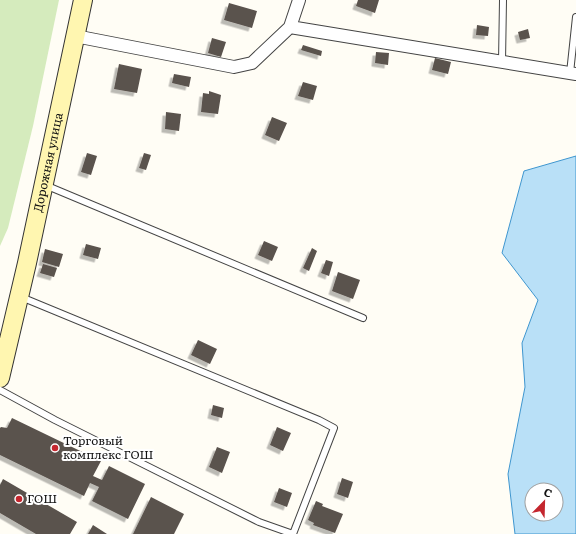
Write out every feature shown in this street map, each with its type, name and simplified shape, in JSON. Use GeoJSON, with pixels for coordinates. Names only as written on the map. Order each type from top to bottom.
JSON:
{"type":"FeatureCollection","features":[{"type":"Feature","properties":{"kind":"main road","name":"Дорожная улица"},"geometry":{"type":"LineString","coordinates":[[0,378],[13,325],[83,0]]}},
{"type":"Feature","properties":{"kind":"street"},"geometry":{"type":"LineString","coordinates":[[75,36],[234,67],[252,63],[290,27],[299,0]]}},
{"type":"Feature","properties":{"kind":"street"},"geometry":{"type":"LineString","coordinates":[[290,27],[573,73]]}},
{"type":"Feature","properties":{"kind":"lane"},"geometry":{"type":"LineString","coordinates":[[502,62],[503,0]]}},
{"type":"Feature","properties":{"kind":"lane"},"geometry":{"type":"LineString","coordinates":[[573,73],[576,17]]}},
{"type":"Feature","properties":{"kind":"lane"},"geometry":{"type":"LineString","coordinates":[[43,184],[363,318]]}},
{"type":"Feature","properties":{"kind":"lane"},"geometry":{"type":"LineString","coordinates":[[0,390],[55,420],[259,522],[293,534],[334,428],[319,420],[19,296]]}},
{"type":"Feature","properties":{"kind":"green space"},"geometry":{"type":"Polygon","coordinates":[[[0,0],[59,0],[33,126],[8,228],[0,246],[0,0]]]}},
{"type":"Feature","properties":{"kind":"water"},"geometry":{"type":"Polygon","coordinates":[[[576,156],[576,534],[515,534],[508,474],[525,387],[522,343],[538,300],[502,253],[524,171],[576,156]]]}},
{"type":"Feature","properties":{"kind":"building"},"geometry":{"type":"Polygon","coordinates":[[[358,0],[379,0],[375,13],[356,6],[358,0]]]}},
{"type":"Feature","properties":{"kind":"building"},"geometry":{"type":"Polygon","coordinates":[[[229,3],[257,11],[252,28],[224,20],[229,3]]]}},
{"type":"Feature","properties":{"kind":"building"},"geometry":{"type":"Polygon","coordinates":[[[477,25],[489,27],[488,36],[476,35],[477,25]]]}},
{"type":"Feature","properties":{"kind":"building"},"geometry":{"type":"Polygon","coordinates":[[[528,29],[530,38],[520,40],[518,32],[528,29]]]}},
{"type":"Feature","properties":{"kind":"building"},"geometry":{"type":"Polygon","coordinates":[[[212,38],[226,42],[221,57],[208,53],[212,38]]]}},
{"type":"Feature","properties":{"kind":"building"},"geometry":{"type":"Polygon","coordinates":[[[303,45],[322,51],[321,56],[301,50],[303,45]]]}},
{"type":"Feature","properties":{"kind":"building"},"geometry":{"type":"Polygon","coordinates":[[[376,52],[389,53],[388,65],[375,63],[376,52]]]}},
{"type":"Feature","properties":{"kind":"building"},"geometry":{"type":"Polygon","coordinates":[[[435,58],[451,62],[448,74],[432,70],[435,58]]]}},
{"type":"Feature","properties":{"kind":"building"},"geometry":{"type":"Polygon","coordinates":[[[119,64],[142,69],[137,93],[114,89],[119,64]]]}},
{"type":"Feature","properties":{"kind":"building"},"geometry":{"type":"Polygon","coordinates":[[[174,74],[191,77],[189,87],[172,83],[174,74]]]}},
{"type":"Feature","properties":{"kind":"building"},"geometry":{"type":"Polygon","coordinates":[[[303,82],[317,86],[313,100],[298,96],[303,82]]]}},
{"type":"Feature","properties":{"kind":"building"},"geometry":{"type":"Polygon","coordinates":[[[209,91],[221,95],[218,114],[201,112],[203,93],[209,94],[209,91]]]}},
{"type":"Feature","properties":{"kind":"building"},"geometry":{"type":"Polygon","coordinates":[[[166,112],[181,114],[179,131],[165,129],[166,112]]]}},
{"type":"Feature","properties":{"kind":"building"},"geometry":{"type":"Polygon","coordinates":[[[272,117],[287,123],[279,141],[265,135],[272,117]]]}},
{"type":"Feature","properties":{"kind":"building"},"geometry":{"type":"Polygon","coordinates":[[[87,153],[97,156],[91,175],[81,172],[87,153]]]}},
{"type":"Feature","properties":{"kind":"building"},"geometry":{"type":"Polygon","coordinates":[[[144,153],[151,155],[146,170],[139,168],[144,153]]]}},
{"type":"Feature","properties":{"kind":"building"},"geometry":{"type":"Polygon","coordinates":[[[264,241],[278,247],[272,261],[258,255],[264,241]]]}},
{"type":"Feature","properties":{"kind":"building"},"geometry":{"type":"Polygon","coordinates":[[[86,244],[101,248],[98,259],[83,255],[86,244]]]}},
{"type":"Feature","properties":{"kind":"building"},"geometry":{"type":"Polygon","coordinates":[[[312,248],[317,251],[309,271],[303,268],[312,248]]]}},
{"type":"Feature","properties":{"kind":"building"},"geometry":{"type":"Polygon","coordinates":[[[45,249],[63,254],[59,267],[42,262],[45,249]]]}},
{"type":"Feature","properties":{"kind":"building"},"geometry":{"type":"Polygon","coordinates":[[[326,260],[333,262],[329,276],[321,273],[326,260]]]}},
{"type":"Feature","properties":{"kind":"building"},"geometry":{"type":"Polygon","coordinates":[[[43,264],[57,268],[54,277],[40,273],[43,264]]]}},
{"type":"Feature","properties":{"kind":"building"},"geometry":{"type":"Polygon","coordinates":[[[338,272],[360,280],[353,299],[332,291],[338,272]]]}},
{"type":"Feature","properties":{"kind":"building"},"geometry":{"type":"Polygon","coordinates":[[[198,340],[217,349],[210,364],[191,355],[198,340]]]}},
{"type":"Feature","properties":{"kind":"building"},"geometry":{"type":"Polygon","coordinates":[[[213,405],[224,408],[222,418],[211,415],[213,405]]]}},
{"type":"Feature","properties":{"kind":"building"},"geometry":{"type":"Polygon","coordinates":[[[12,418],[101,461],[93,476],[102,480],[109,466],[145,484],[128,519],[92,501],[99,487],[90,483],[84,496],[0,455],[0,428],[7,428],[12,418]]]}},
{"type":"Feature","properties":{"kind":"building"},"geometry":{"type":"Polygon","coordinates":[[[277,427],[291,433],[283,451],[270,445],[277,427]]]}},
{"type":"Feature","properties":{"kind":"building"},"geometry":{"type":"Polygon","coordinates":[[[217,447],[230,452],[222,473],[209,467],[217,447]]]}},
{"type":"Feature","properties":{"kind":"building"},"geometry":{"type":"Polygon","coordinates":[[[342,478],[353,482],[348,498],[337,494],[342,478]]]}},
{"type":"Feature","properties":{"kind":"building","name":"ГОШ"},"geometry":{"type":"Polygon","coordinates":[[[3,479],[77,522],[70,534],[36,534],[0,513],[0,485],[3,479]]]}},
{"type":"Feature","properties":{"kind":"building"},"geometry":{"type":"Polygon","coordinates":[[[279,488],[292,493],[287,507],[274,502],[279,488]]]}},
{"type":"Feature","properties":{"kind":"building"},"geometry":{"type":"Polygon","coordinates":[[[151,497],[184,514],[174,534],[133,534],[151,497]]]}},
{"type":"Feature","properties":{"kind":"building"},"geometry":{"type":"Polygon","coordinates":[[[316,501],[323,504],[322,506],[343,514],[335,533],[313,525],[314,523],[308,520],[316,501]]]}},
{"type":"Feature","properties":{"kind":"building"},"geometry":{"type":"Polygon","coordinates":[[[93,525],[107,534],[88,534],[93,525]]]}},
{"type":"Feature","properties":{"kind":"place","name":"Торговый комплекс ГОШ"},"geometry":{"type":"Point","coordinates":[55,448]}},
{"type":"Feature","properties":{"kind":"place","name":"ГОШ"},"geometry":{"type":"Point","coordinates":[19,499]}}]}
